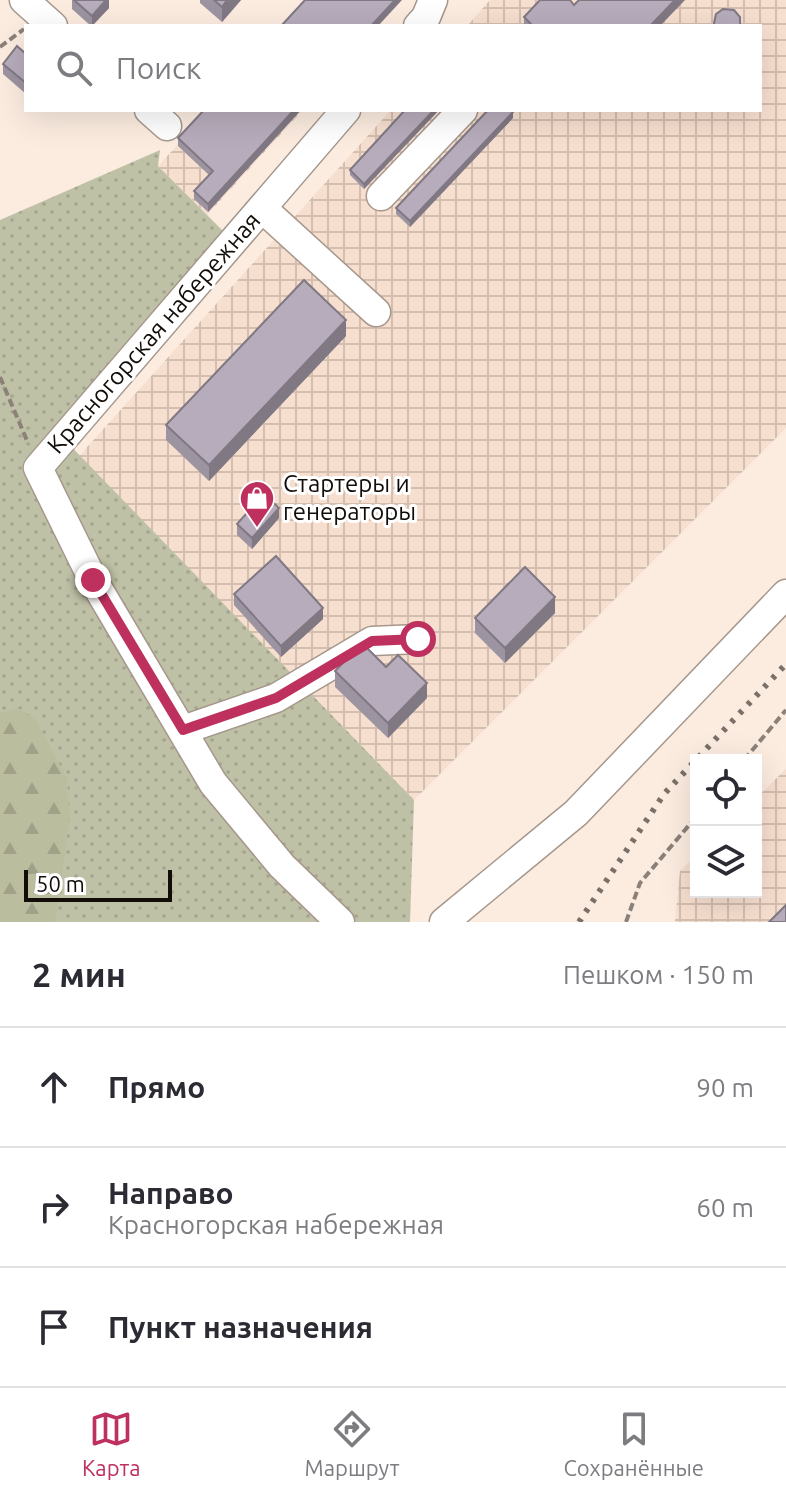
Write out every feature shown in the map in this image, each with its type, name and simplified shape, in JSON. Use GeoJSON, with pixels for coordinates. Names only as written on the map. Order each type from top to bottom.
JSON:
{"type":"FeatureCollection","features":[{"type":"Feature","properties":{"kind":"street"},"geometry":{"type":"LineString","coordinates":[[24,0],[51,24]]}},
{"type":"Feature","properties":{"kind":"street","name":"Краcногорская набережная"},"geometry":{"type":"LineString","coordinates":[[340,922],[282,866],[213,783],[93,580],[38,468],[344,112]]}},
{"type":"Feature","properties":{"kind":"street"},"geometry":{"type":"LineString","coordinates":[[381,196],[461,112]]}},
{"type":"Feature","properties":{"kind":"street"},"geometry":{"type":"LineString","coordinates":[[262,208],[376,312]]}},
{"type":"Feature","properties":{"kind":"street"},"geometry":{"type":"LineString","coordinates":[[444,922],[576,813],[786,594]]}},
{"type":"Feature","properties":{"kind":"street"},"geometry":{"type":"LineString","coordinates":[[183,730],[276,698],[372,641],[418,639]]}},
{"type":"Feature","properties":{"kind":"path"},"geometry":{"type":"LineString","coordinates":[[0,47],[24,29]]}},
{"type":"Feature","properties":{"kind":"path"},"geometry":{"type":"LineString","coordinates":[[0,377],[38,468]]}},
{"type":"Feature","properties":{"kind":"path"},"geometry":{"type":"LineString","coordinates":[[749,754],[786,710]]}},
{"type":"Feature","properties":{"kind":"path"},"geometry":{"type":"LineString","coordinates":[[626,922],[640,883],[690,824]]}},
{"type":"Feature","properties":{"kind":"shaded area"},"geometry":{"type":"Polygon","coordinates":[[[490,0],[786,0],[786,428],[414,800],[79,456],[389,112],[762,112],[762,24],[469,24],[490,0]]]}},
{"type":"Feature","properties":{"kind":"shaded area"},"geometry":{"type":"Polygon","coordinates":[[[208,112],[301,112],[207,215],[158,166],[208,112]]]}},
{"type":"Feature","properties":{"kind":"shaded area"},"geometry":{"type":"Polygon","coordinates":[[[786,769],[786,922],[675,922],[680,871],[690,861],[690,898],[762,898],[762,792],[786,769]]]}},
{"type":"Feature","properties":{"kind":"green space"},"geometry":{"type":"Polygon","coordinates":[[[160,150],[158,166],[230,238],[57,432],[414,800],[410,922],[0,922],[0,220],[160,150]]]}},
{"type":"Feature","properties":{"kind":"green space"},"geometry":{"type":"Polygon","coordinates":[[[18,708],[36,720],[67,778],[70,817],[55,922],[0,922],[0,713],[18,708]]]}},
{"type":"Feature","properties":{"kind":"building"},"geometry":{"type":"Polygon","coordinates":[[[74,0],[106,0],[92,16],[74,0]]]}},
{"type":"Feature","properties":{"kind":"building"},"geometry":{"type":"Polygon","coordinates":[[[214,0],[227,0],[222,7],[214,0]]]}},
{"type":"Feature","properties":{"kind":"building"},"geometry":{"type":"Polygon","coordinates":[[[305,0],[395,0],[373,24],[283,24],[305,0]]]}},
{"type":"Feature","properties":{"kind":"building"},"geometry":{"type":"Polygon","coordinates":[[[540,0],[570,0],[574,5],[579,0],[675,0],[652,24],[531,24],[524,17],[540,0]]]}},
{"type":"Feature","properties":{"kind":"building"},"geometry":{"type":"Polygon","coordinates":[[[723,9],[734,10],[740,17],[740,24],[714,24],[716,14],[723,9]]]}},
{"type":"Feature","properties":{"kind":"building"},"geometry":{"type":"Polygon","coordinates":[[[17,46],[24,52],[24,81],[3,64],[17,46]]]}},
{"type":"Feature","properties":{"kind":"building"},"geometry":{"type":"Polygon","coordinates":[[[202,112],[292,112],[208,204],[194,191],[213,171],[178,138],[202,112]]]}},
{"type":"Feature","properties":{"kind":"building"},"geometry":{"type":"Polygon","coordinates":[[[403,112],[432,112],[364,184],[350,170],[403,112]]]}},
{"type":"Feature","properties":{"kind":"building"},"geometry":{"type":"Polygon","coordinates":[[[486,112],[513,112],[410,221],[396,208],[486,112]]]}},
{"type":"Feature","properties":{"kind":"building"},"geometry":{"type":"Polygon","coordinates":[[[304,280],[346,320],[209,465],[166,425],[304,280]]]}},
{"type":"Feature","properties":{"kind":"building"},"geometry":{"type":"Polygon","coordinates":[[[264,494],[279,508],[252,538],[237,524],[264,494]]]}},
{"type":"Feature","properties":{"kind":"building"},"geometry":{"type":"Polygon","coordinates":[[[276,556],[323,608],[281,646],[234,594],[276,556]]]}},
{"type":"Feature","properties":{"kind":"building"},"geometry":{"type":"Polygon","coordinates":[[[525,567],[555,597],[505,648],[475,618],[525,567]]]}},
{"type":"Feature","properties":{"kind":"building"},"geometry":{"type":"Polygon","coordinates":[[[367,648],[386,667],[398,655],[427,683],[388,723],[335,671],[367,648]]]}},
{"type":"Feature","properties":{"kind":"building"},"geometry":{"type":"Polygon","coordinates":[[[786,905],[786,922],[769,922],[786,905]]]}},
{"type":"Feature","properties":{"kind":"railway"},"geometry":{"type":"LineString","coordinates":[[579,922],[664,794],[786,664]]}},
{"type":"Feature","properties":{"kind":"place","name":"Стартеры и генераторы"},"geometry":{"type":"Point","coordinates":[257,529]}},
{"type":"Feature","properties":{"kind":"route"},"geometry":{"type":"LineString","coordinates":[[93,580],[183,730],[276,698],[372,641],[418,639]]}}]}
